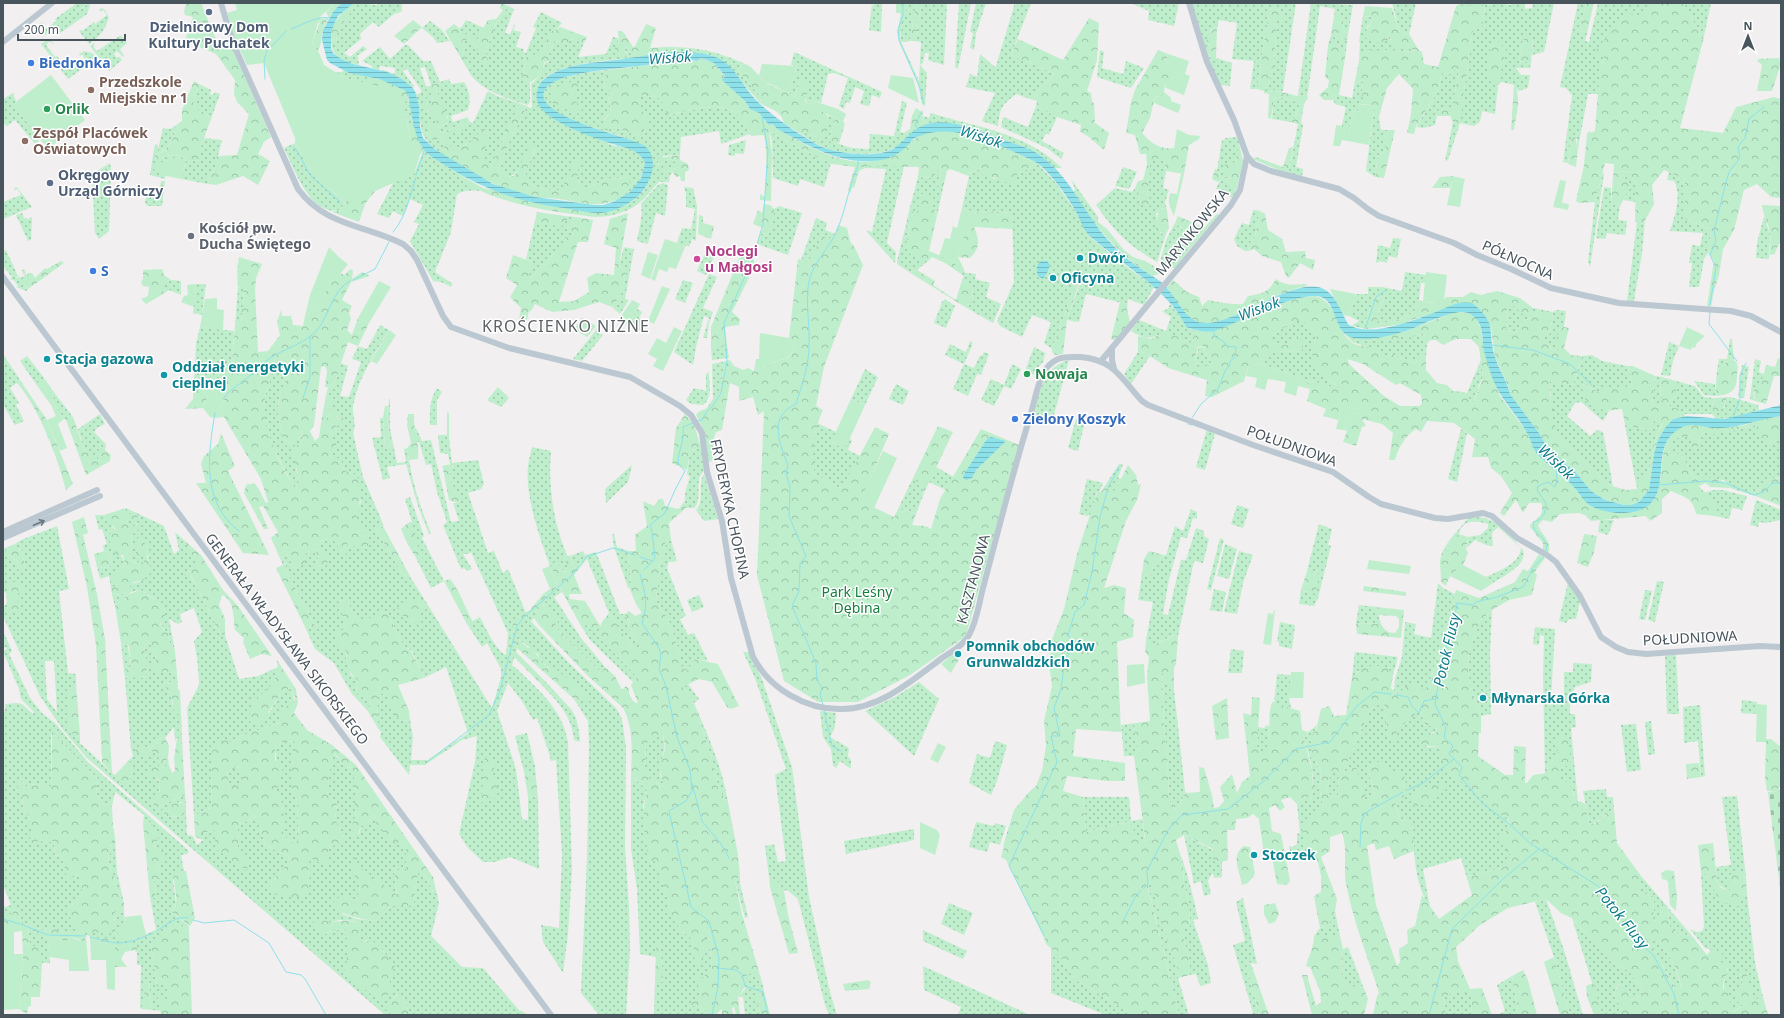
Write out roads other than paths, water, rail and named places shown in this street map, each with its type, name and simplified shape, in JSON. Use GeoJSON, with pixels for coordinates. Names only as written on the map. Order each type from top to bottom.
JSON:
{"type":"FeatureCollection","features":[{"type":"Feature","properties":{"kind":"street"},"geometry":{"type":"LineString","coordinates":[[3,42],[52,3]]}},
{"type":"Feature","properties":{"kind":"street","name":"FRYDERYKA CHOPINA"},"geometry":{"type":"LineString","coordinates":[[221,3],[232,40],[298,189],[305,199],[320,212],[337,220],[404,244],[417,260],[443,316],[451,327],[509,348],[630,377],[684,408],[696,422],[704,441],[707,472],[722,521],[736,599],[753,657],[762,671],[790,695]]}},
{"type":"Feature","properties":{"kind":"street","name":"MARYNKOWSKA"},"geometry":{"type":"LineString","coordinates":[[1102,362],[1231,205],[1240,190],[1245,171],[1247,156],[1234,120],[1207,62],[1189,3]]}},
{"type":"Feature","properties":{"kind":"street","name":"PÓŁNOCNA"},"geometry":{"type":"LineString","coordinates":[[1247,156],[1250,161],[1259,166],[1285,176],[1322,183],[1339,189],[1379,216],[1454,243],[1551,288],[1619,303],[1731,311],[1751,316],[1781,332]]}},
{"type":"Feature","properties":{"kind":"street"},"geometry":{"type":"LineString","coordinates":[[1245,171],[1252,167],[1259,166]]}},
{"type":"Feature","properties":{"kind":"street","name":"GENERAŁA WŁADYSŁAWA SIKORSKIEGO"},"geometry":{"type":"LineString","coordinates":[[3,277],[551,1015]]}},
{"type":"Feature","properties":{"kind":"street"},"geometry":{"type":"LineString","coordinates":[[1112,351],[1114,369]]}},
{"type":"Feature","properties":{"kind":"street","name":"POŁUDNIOWA"},"geometry":{"type":"LineString","coordinates":[[1057,359],[1074,357],[1090,358],[1102,362],[1114,369],[1142,401],[1148,405],[1253,445],[1333,472],[1381,504],[1435,518],[1448,519],[1483,514],[1492,516],[1516,538],[1544,553],[1556,562],[1580,596],[1601,637],[1616,647],[1638,654],[1760,646],[1781,647]]}},
{"type":"Feature","properties":{"kind":"street","name":"KASZTANOWA"},"geometry":{"type":"LineString","coordinates":[[790,695],[809,705],[825,709],[860,708],[893,693],[956,648],[969,636],[977,612],[1007,497],[1039,385],[1049,366],[1057,359]]}},
{"type":"Feature","properties":{"kind":"street"},"geometry":{"type":"LineString","coordinates":[[3,532],[97,490]]}},
{"type":"Feature","properties":{"kind":"street"},"geometry":{"type":"LineString","coordinates":[[3,538],[100,496]]}},
{"type":"Feature","properties":{"kind":"water","name":"Wisłok"},"geometry":{"type":"Polygon","coordinates":[[[341,3],[354,3],[338,16],[335,22],[331,33],[331,48],[333,53],[341,59],[353,64],[387,72],[402,79],[412,87],[415,91],[419,106],[420,127],[423,138],[436,150],[493,184],[535,197],[594,205],[603,205],[613,202],[630,192],[641,178],[645,163],[639,154],[627,148],[570,128],[548,115],[537,101],[538,87],[544,79],[565,68],[584,64],[654,54],[688,52],[703,54],[718,58],[727,64],[754,98],[786,125],[822,147],[838,152],[868,154],[886,152],[893,149],[920,127],[945,122],[979,130],[1034,151],[1052,165],[1061,175],[1101,232],[1113,246],[1124,256],[1164,285],[1183,311],[1196,321],[1209,323],[1225,319],[1298,288],[1314,287],[1327,291],[1331,294],[1348,324],[1356,328],[1365,329],[1376,329],[1399,325],[1455,304],[1466,302],[1472,303],[1480,310],[1489,322],[1495,357],[1510,394],[1539,433],[1547,447],[1578,475],[1591,491],[1605,500],[1624,505],[1631,505],[1639,502],[1649,490],[1654,454],[1658,440],[1665,428],[1673,419],[1687,416],[1724,419],[1781,405],[1781,416],[1743,425],[1720,428],[1694,425],[1684,426],[1669,439],[1663,451],[1658,492],[1651,503],[1639,510],[1619,513],[1602,510],[1593,507],[1586,502],[1572,485],[1535,452],[1523,426],[1504,400],[1491,374],[1483,347],[1482,333],[1478,321],[1465,312],[1452,314],[1407,331],[1388,336],[1357,339],[1343,332],[1330,305],[1323,298],[1317,296],[1294,299],[1210,332],[1186,327],[1179,314],[1157,290],[1103,248],[1089,235],[1084,229],[1075,210],[1063,191],[1053,178],[1034,161],[977,137],[941,131],[929,133],[913,139],[901,152],[886,159],[856,161],[829,154],[803,143],[777,129],[773,124],[769,125],[759,113],[750,109],[745,101],[722,80],[725,76],[714,63],[701,58],[697,61],[681,60],[590,72],[557,80],[547,87],[544,97],[550,107],[564,116],[582,124],[637,142],[645,146],[650,152],[653,165],[652,172],[646,186],[639,196],[632,201],[615,210],[597,213],[536,203],[505,195],[461,175],[431,157],[424,150],[417,138],[408,95],[404,90],[379,79],[349,73],[327,60],[322,40],[323,30],[333,12],[341,3]]]}},
{"type":"Feature","properties":{"kind":"water"},"geometry":{"type":"Polygon","coordinates":[[[1041,261],[1047,261],[1050,265],[1043,279],[1038,276],[1037,272],[1037,266],[1041,261]]]}},
{"type":"Feature","properties":{"kind":"water"},"geometry":{"type":"Polygon","coordinates":[[[991,437],[1006,441],[976,470],[972,478],[966,480],[963,478],[964,474],[987,439],[991,437]]]}},
{"type":"Feature","properties":{"kind":"waterway"},"geometry":{"type":"LineString","coordinates":[[903,3],[903,15],[898,30],[899,40],[920,88],[924,105]]}},
{"type":"Feature","properties":{"kind":"waterway"},"geometry":{"type":"LineString","coordinates":[[291,29],[316,19],[326,17],[330,18]]}},
{"type":"Feature","properties":{"kind":"waterway"},"geometry":{"type":"LineString","coordinates":[[265,79],[264,60],[267,51],[286,31]]}},
{"type":"Feature","properties":{"kind":"waterway"},"geometry":{"type":"LineString","coordinates":[[1710,305],[1716,268],[1710,255],[1716,241],[1714,231],[1725,186],[1729,172],[1740,158],[1738,147],[1745,138],[1749,119],[1764,107]]}},
{"type":"Feature","properties":{"kind":"waterway"},"geometry":{"type":"LineString","coordinates":[[918,129],[915,125],[922,111]]}},
{"type":"Feature","properties":{"kind":"waterway"},"geometry":{"type":"LineString","coordinates":[[698,421],[702,420],[721,393],[727,361],[724,323],[752,261],[763,224],[768,151],[762,117]]}},
{"type":"Feature","properties":{"kind":"waterway"},"geometry":{"type":"LineString","coordinates":[[294,148],[296,149],[310,175],[340,202]]}},
{"type":"Feature","properties":{"kind":"waterway"},"geometry":{"type":"LineString","coordinates":[[416,175],[424,151]]}},
{"type":"Feature","properties":{"kind":"waterway"},"geometry":{"type":"LineString","coordinates":[[823,705],[820,695],[822,687],[817,681],[816,663],[792,606],[799,591],[800,564],[806,556],[789,516],[790,487],[786,473],[788,465],[779,439],[778,431],[782,416],[787,409],[796,404],[803,382],[809,352],[807,297],[811,273],[838,228],[858,166],[858,160]]}},
{"type":"Feature","properties":{"kind":"waterway"},"geometry":{"type":"LineString","coordinates":[[393,232],[401,220],[410,199],[416,177]]}},
{"type":"Feature","properties":{"kind":"waterway"},"geometry":{"type":"LineString","coordinates":[[353,280],[375,269],[389,242]]}},
{"type":"Feature","properties":{"kind":"waterway"},"geometry":{"type":"LineString","coordinates":[[223,399],[269,359],[314,334],[322,323],[339,290],[350,281]]}},
{"type":"Feature","properties":{"kind":"waterway"},"geometry":{"type":"LineString","coordinates":[[1365,329],[1376,297],[1386,290]]}},
{"type":"Feature","properties":{"kind":"waterway"},"geometry":{"type":"LineString","coordinates":[[1710,312],[1709,324],[1737,361]]}},
{"type":"Feature","properties":{"kind":"waterway"},"geometry":{"type":"LineString","coordinates":[[1192,418],[1201,404],[1218,389],[1225,371],[1230,365],[1230,361],[1235,357],[1236,347],[1227,346],[1223,341],[1214,336],[1214,331]]}},
{"type":"Feature","properties":{"kind":"waterway"},"geometry":{"type":"LineString","coordinates":[[303,398],[310,377],[310,336]]}},
{"type":"Feature","properties":{"kind":"waterway"},"geometry":{"type":"LineString","coordinates":[[1492,345],[1533,350],[1570,364],[1592,385]]}},
{"type":"Feature","properties":{"kind":"waterway"},"geometry":{"type":"LineString","coordinates":[[1740,398],[1740,375],[1746,363]]}},
{"type":"Feature","properties":{"kind":"waterway"},"geometry":{"type":"LineString","coordinates":[[1732,419],[1740,399]]}},
{"type":"Feature","properties":{"kind":"waterway"},"geometry":{"type":"LineString","coordinates":[[215,413],[209,461],[213,492],[218,507],[227,520],[239,531]]}},
{"type":"Feature","properties":{"kind":"waterway"},"geometry":{"type":"LineString","coordinates":[[644,570],[655,558],[650,525],[665,513],[685,471],[678,463],[683,436],[683,427],[693,423]]}},
{"type":"Feature","properties":{"kind":"waterway"},"geometry":{"type":"LineString","coordinates":[[1188,424],[1192,425]]}},
{"type":"Feature","properties":{"kind":"waterway"},"geometry":{"type":"LineString","coordinates":[[1044,935],[1009,866],[1057,762],[1051,736],[1060,736],[1054,708],[1061,689],[1065,659],[1075,646],[1068,635],[1075,612],[1084,605],[1092,572],[1100,517],[1108,488],[1119,467]]}},
{"type":"Feature","properties":{"kind":"waterway","name":"Potok Flusy"},"geometry":{"type":"LineString","coordinates":[[1546,551],[1547,548],[1545,542],[1534,529],[1533,522],[1542,518],[1546,507],[1546,503],[1537,490],[1538,486],[1548,482],[1555,487],[1557,479],[1556,469]]}},
{"type":"Feature","properties":{"kind":"waterway"},"geometry":{"type":"LineString","coordinates":[[1659,485],[1706,481],[1725,483],[1754,495],[1763,492],[1773,483],[1781,483]]}},
{"type":"Feature","properties":{"kind":"waterway"},"geometry":{"type":"LineString","coordinates":[[582,563],[586,557],[613,548],[635,555]]}},
{"type":"Feature","properties":{"kind":"waterway","name":"Potok Flusy"},"geometry":{"type":"LineString","coordinates":[[1544,556],[1533,568],[1523,587],[1497,597],[1476,602],[1473,605],[1457,603],[1453,629],[1449,632],[1450,637],[1443,655],[1435,704],[1446,728],[1444,737],[1453,746],[1449,754],[1462,767],[1459,775],[1482,803],[1507,822],[1531,844],[1598,886],[1625,918],[1632,935],[1654,956],[1674,994],[1679,1015]]}},
{"type":"Feature","properties":{"kind":"waterway"},"geometry":{"type":"LineString","coordinates":[[640,557],[653,561]]}},
{"type":"Feature","properties":{"kind":"waterway"},"geometry":{"type":"LineString","coordinates":[[428,761],[489,715],[500,691],[517,626],[523,618],[571,576],[579,566]]}},
{"type":"Feature","properties":{"kind":"waterway"},"geometry":{"type":"LineString","coordinates":[[640,574],[646,604],[642,623],[659,648],[661,655],[659,669],[666,686],[677,737],[690,770],[692,791],[686,801],[669,811],[691,907],[709,921],[719,958],[718,987],[712,1015]]}},
{"type":"Feature","properties":{"kind":"waterway"},"geometry":{"type":"LineString","coordinates":[[1144,888],[1148,884],[1147,871],[1168,830],[1182,815],[1228,809],[1264,781],[1296,749],[1330,742],[1357,706],[1375,692],[1391,694]]}},
{"type":"Feature","properties":{"kind":"waterway"},"geometry":{"type":"LineString","coordinates":[[1396,695],[1408,697],[1412,706],[1419,713],[1424,701],[1436,699]]}},
{"type":"Feature","properties":{"kind":"waterway"},"geometry":{"type":"LineString","coordinates":[[824,710],[832,746],[841,751]]}},
{"type":"Feature","properties":{"kind":"waterway"},"geometry":{"type":"LineString","coordinates":[[1408,790],[1423,783],[1454,759]]}},
{"type":"Feature","properties":{"kind":"waterway"},"geometry":{"type":"LineString","coordinates":[[692,783],[702,821],[721,844],[729,858]]}},
{"type":"Feature","properties":{"kind":"waterway"},"geometry":{"type":"LineString","coordinates":[[1360,847],[1361,823],[1365,813],[1403,792]]}},
{"type":"Feature","properties":{"kind":"waterway"},"geometry":{"type":"LineString","coordinates":[[1429,1015],[1452,929],[1503,879],[1539,849]]}},
{"type":"Feature","properties":{"kind":"waterway"},"geometry":{"type":"LineString","coordinates":[[1123,921],[1136,896],[1141,891]]}},
{"type":"Feature","properties":{"kind":"waterway"},"geometry":{"type":"LineString","coordinates":[[157,931],[176,919],[184,917],[188,918]]}},
{"type":"Feature","properties":{"kind":"waterway"},"geometry":{"type":"LineString","coordinates":[[3,919],[48,935],[86,936]]}},
{"type":"Feature","properties":{"kind":"waterway"},"geometry":{"type":"LineString","coordinates":[[193,920],[204,923],[234,920],[269,943],[286,972],[301,975],[305,979],[326,1015]]}},
{"type":"Feature","properties":{"kind":"waterway"},"geometry":{"type":"LineString","coordinates":[[90,937],[109,942],[122,943],[153,933]]}},
{"type":"Feature","properties":{"kind":"waterway"},"geometry":{"type":"LineString","coordinates":[[719,968],[736,970],[742,974],[745,986],[763,992],[768,1015]]}},
{"type":"Feature","properties":{"kind":"place","name":"Dzielnicowy Dom Kultury Puchatek"},"geometry":{"type":"Point","coordinates":[209,12]}},
{"type":"Feature","properties":{"kind":"place","name":"Biedronka"},"geometry":{"type":"Point","coordinates":[31,63]}},
{"type":"Feature","properties":{"kind":"place","name":"Przedszkole Miejskie nr 1"},"geometry":{"type":"Point","coordinates":[91,90]}},
{"type":"Feature","properties":{"kind":"place","name":"Orlik"},"geometry":{"type":"Point","coordinates":[47,109]}},
{"type":"Feature","properties":{"kind":"place","name":"Zespół Placówek Oświatowych"},"geometry":{"type":"Point","coordinates":[25,141]}},
{"type":"Feature","properties":{"kind":"place","name":"Okręgowy Urząd Górniczy"},"geometry":{"type":"Point","coordinates":[50,183]}},
{"type":"Feature","properties":{"kind":"place","name":"Kościół pw. Ducha Świętego"},"geometry":{"type":"Point","coordinates":[191,236]}},
{"type":"Feature","properties":{"kind":"place","name":"Dwór"},"geometry":{"type":"Point","coordinates":[1080,258]}},
{"type":"Feature","properties":{"kind":"place","name":"Noclegi u Małgosi"},"geometry":{"type":"Point","coordinates":[697,259]}},
{"type":"Feature","properties":{"kind":"place","name":"S"},"geometry":{"type":"Point","coordinates":[93,271]}},
{"type":"Feature","properties":{"kind":"place","name":"Oficyna"},"geometry":{"type":"Point","coordinates":[1053,278]}},
{"type":"Feature","properties":{"kind":"place","name":"Stacja gazowa"},"geometry":{"type":"Point","coordinates":[47,359]}},
{"type":"Feature","properties":{"kind":"place","name":"Nowaja"},"geometry":{"type":"Point","coordinates":[1027,374]}},
{"type":"Feature","properties":{"kind":"place","name":"Oddział energetyki cieplnej"},"geometry":{"type":"Point","coordinates":[164,375]}},
{"type":"Feature","properties":{"kind":"place","name":"Zielony Koszyk"},"geometry":{"type":"Point","coordinates":[1015,419]}},
{"type":"Feature","properties":{"kind":"place","name":"Pomnik obchodów Grunwaldzkich"},"geometry":{"type":"Point","coordinates":[958,654]}},
{"type":"Feature","properties":{"kind":"place","name":"Młynarska Górka"},"geometry":{"type":"Point","coordinates":[1483,698]}},
{"type":"Feature","properties":{"kind":"place","name":"Stoczek"},"geometry":{"type":"Point","coordinates":[1254,855]}},
{"type":"Feature","properties":{"kind":"district","name":"KROŚCIENKO NIŻNE"},"geometry":{"type":"Point","coordinates":[566,326]}},
{"type":"Feature","properties":{"kind":"park label","name":"Park Leśny Dębina"},"geometry":{"type":"Point","coordinates":[857,600]}}]}
